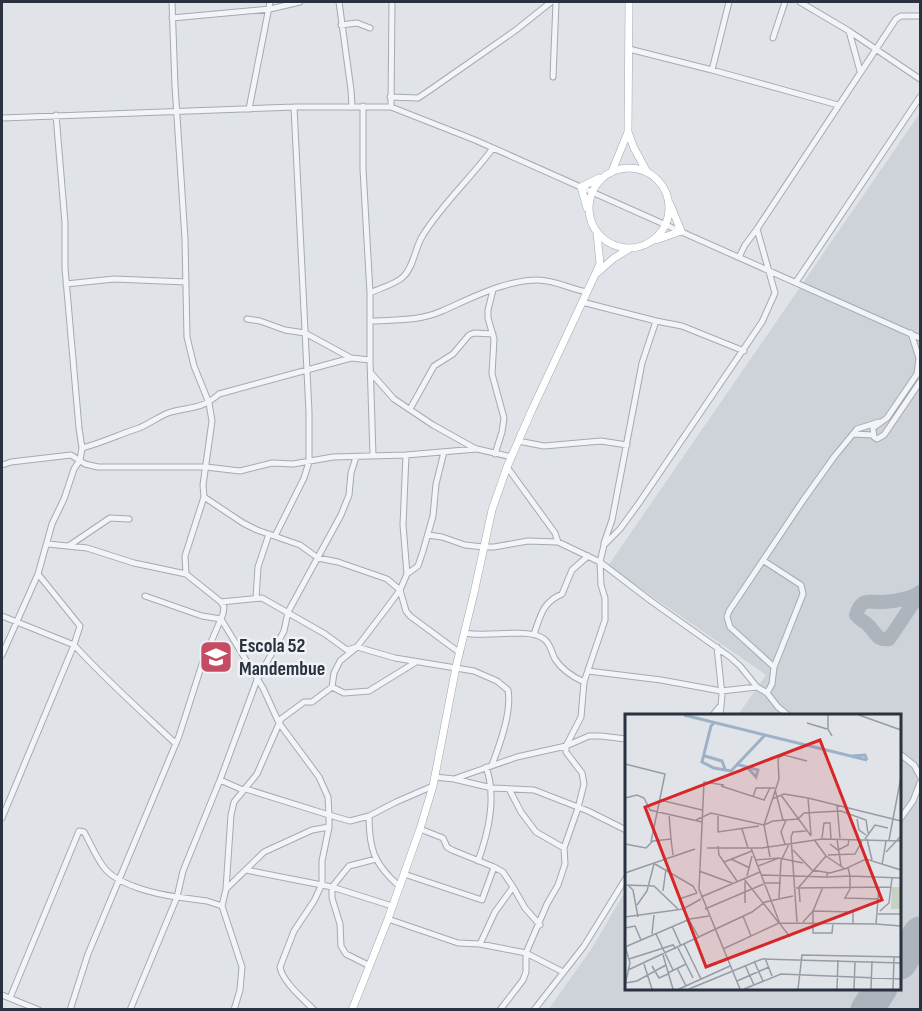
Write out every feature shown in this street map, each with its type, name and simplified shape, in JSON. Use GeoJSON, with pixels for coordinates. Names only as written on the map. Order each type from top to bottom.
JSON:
{"type":"FeatureCollection","features":[{"type":"Feature","properties":{"kind":"main road"},"geometry":{"type":"LineString","coordinates":[[612,171],[628,132],[629,2]]}},
{"type":"Feature","properties":{"kind":"main road"},"geometry":{"type":"LineString","coordinates":[[628,132],[647,172],[662,185],[681,231],[630,248],[617,247],[606,242],[592,224],[581,187],[612,171],[624,168],[636,168],[647,172]]}},
{"type":"Feature","properties":{"kind":"main road"},"geometry":{"type":"LineString","coordinates":[[589,213],[592,192],[604,176]]}},
{"type":"Feature","properties":{"kind":"main road"},"geometry":{"type":"LineString","coordinates":[[651,241],[665,224],[668,214],[666,194]]}},
{"type":"Feature","properties":{"kind":"main road"},"geometry":{"type":"LineString","coordinates":[[352,1010],[388,919],[433,786],[456,667],[492,510],[518,441],[600,264],[597,233]]}},
{"type":"Feature","properties":{"kind":"main road"},"geometry":{"type":"LineString","coordinates":[[596,274],[630,248]]}},
{"type":"Feature","properties":{"kind":"street"},"geometry":{"type":"LineString","coordinates":[[172,2],[187,337],[189,349],[209,403],[212,422],[203,485],[204,497],[185,556],[186,574]]}},
{"type":"Feature","properties":{"kind":"street"},"geometry":{"type":"LineString","coordinates":[[249,109],[270,2]]}},
{"type":"Feature","properties":{"kind":"street"},"geometry":{"type":"LineString","coordinates":[[172,18],[270,9],[300,2]]}},
{"type":"Feature","properties":{"kind":"street"},"geometry":{"type":"LineString","coordinates":[[339,2],[351,90],[351,106]]}},
{"type":"Feature","properties":{"kind":"street"},"geometry":{"type":"LineString","coordinates":[[391,107],[393,2]]}},
{"type":"Feature","properties":{"kind":"street"},"geometry":{"type":"LineString","coordinates":[[390,97],[418,98],[516,30],[551,2]]}},
{"type":"Feature","properties":{"kind":"street"},"geometry":{"type":"LineString","coordinates":[[553,77],[556,2]]}},
{"type":"Feature","properties":{"kind":"street"},"geometry":{"type":"LineString","coordinates":[[712,70],[729,2]]}},
{"type":"Feature","properties":{"kind":"street"},"geometry":{"type":"LineString","coordinates":[[773,38],[785,2]]}},
{"type":"Feature","properties":{"kind":"street"},"geometry":{"type":"LineString","coordinates":[[800,2],[849,31],[921,79]]}},
{"type":"Feature","properties":{"kind":"street"},"geometry":{"type":"LineString","coordinates":[[739,257],[896,19],[901,16],[921,16]]}},
{"type":"Feature","properties":{"kind":"street"},"geometry":{"type":"LineString","coordinates":[[341,25],[357,23],[370,28]]}},
{"type":"Feature","properties":{"kind":"street"},"geometry":{"type":"LineString","coordinates":[[849,31],[860,71]]}},
{"type":"Feature","properties":{"kind":"street"},"geometry":{"type":"LineString","coordinates":[[629,50],[838,105]]}},
{"type":"Feature","properties":{"kind":"street"},"geometry":{"type":"LineString","coordinates":[[796,282],[921,97]]}},
{"type":"Feature","properties":{"kind":"street"},"geometry":{"type":"LineString","coordinates":[[363,106],[363,169],[370,293],[374,456]]}},
{"type":"Feature","properties":{"kind":"street"},"geometry":{"type":"LineString","coordinates":[[2,118],[294,107],[363,106],[404,110],[921,338]]}},
{"type":"Feature","properties":{"kind":"street"},"geometry":{"type":"LineString","coordinates":[[256,598],[258,567],[272,535],[304,478],[309,462],[307,372],[294,107]]}},
{"type":"Feature","properties":{"kind":"street"},"geometry":{"type":"LineString","coordinates":[[2,655],[38,574],[52,524],[64,500],[74,469],[80,460],[82,448],[66,284],[65,223],[56,115]]}},
{"type":"Feature","properties":{"kind":"street"},"geometry":{"type":"LineString","coordinates":[[370,293],[404,276],[428,228],[445,204],[469,179],[493,148]]}},
{"type":"Feature","properties":{"kind":"street"},"geometry":{"type":"LineString","coordinates":[[604,545],[620,529],[639,503],[762,322],[775,293],[757,229]]}},
{"type":"Feature","properties":{"kind":"street"},"geometry":{"type":"LineString","coordinates":[[66,284],[114,279],[186,282]]}},
{"type":"Feature","properties":{"kind":"street"},"geometry":{"type":"LineString","coordinates":[[370,321],[426,316],[475,295],[535,280],[544,280],[587,292]]}},
{"type":"Feature","properties":{"kind":"street"},"geometry":{"type":"LineString","coordinates":[[493,290],[488,310],[495,349],[492,374],[504,418],[495,454]]}},
{"type":"Feature","properties":{"kind":"street"},"geometry":{"type":"LineString","coordinates":[[582,302],[682,326],[744,351]]}},
{"type":"Feature","properties":{"kind":"street"},"geometry":{"type":"LineString","coordinates":[[246,319],[305,333],[351,358],[370,360]]}},
{"type":"Feature","properties":{"kind":"street"},"geometry":{"type":"LineString","coordinates":[[500,1010],[523,980],[526,972],[526,953],[562,876],[565,864],[564,848],[584,784],[582,773],[566,752],[566,746],[581,717],[585,682],[605,620],[605,598],[601,585],[600,561],[612,520],[642,363],[656,321]]}},
{"type":"Feature","properties":{"kind":"street"},"geometry":{"type":"LineString","coordinates":[[873,435],[873,428],[887,417],[917,374],[919,358],[911,333]]}},
{"type":"Feature","properties":{"kind":"street"},"geometry":{"type":"LineString","coordinates":[[410,409],[434,366],[453,354],[469,335],[493,334]]}},
{"type":"Feature","properties":{"kind":"street"},"geometry":{"type":"LineString","coordinates":[[82,448],[102,443],[168,414],[209,403],[219,394],[263,383],[286,374],[307,372],[351,358]]}},
{"type":"Feature","properties":{"kind":"street"},"geometry":{"type":"LineString","coordinates":[[371,374],[386,392],[433,425],[477,449],[512,457]]}},
{"type":"Feature","properties":{"kind":"street"},"geometry":{"type":"LineString","coordinates":[[854,434],[873,435],[877,439],[884,435],[921,382]]}},
{"type":"Feature","properties":{"kind":"street"},"geometry":{"type":"LineString","coordinates":[[774,667],[730,627],[727,617],[729,610],[804,499],[857,429],[879,422]]}},
{"type":"Feature","properties":{"kind":"street"},"geometry":{"type":"LineString","coordinates":[[518,441],[544,446],[601,441],[627,445]]}},
{"type":"Feature","properties":{"kind":"street"},"geometry":{"type":"LineString","coordinates":[[2,465],[71,455],[85,464],[109,467],[206,467],[240,471],[272,463],[293,464],[333,457],[406,455],[477,449]]}},
{"type":"Feature","properties":{"kind":"street"},"geometry":{"type":"LineString","coordinates":[[407,574],[418,566],[428,535],[438,469],[444,452]]}},
{"type":"Feature","properties":{"kind":"street"},"geometry":{"type":"LineString","coordinates":[[234,1010],[240,990],[242,967],[222,906],[226,889],[234,802],[257,774],[281,719],[304,702],[312,702],[332,687],[334,673],[340,661],[357,647],[400,590],[407,574],[403,525],[406,455]]}},
{"type":"Feature","properties":{"kind":"street"},"geometry":{"type":"LineString","coordinates":[[130,1010],[177,897],[183,872],[220,780],[256,680],[284,630],[288,612],[341,515],[349,495],[351,473],[356,457]]}},
{"type":"Feature","properties":{"kind":"street"},"geometry":{"type":"LineString","coordinates":[[507,467],[555,533],[558,542]]}},
{"type":"Feature","properties":{"kind":"street"},"geometry":{"type":"LineString","coordinates":[[204,497],[243,523],[300,545],[318,558],[338,562],[387,579],[400,590],[406,611],[410,616],[460,653]]}},
{"type":"Feature","properties":{"kind":"street"},"geometry":{"type":"LineString","coordinates":[[70,545],[110,518],[129,519]]}},
{"type":"Feature","properties":{"kind":"street"},"geometry":{"type":"LineString","coordinates":[[428,535],[465,545],[484,547],[528,541],[558,542],[600,561],[651,601],[717,647],[740,666],[757,687],[767,693],[787,714]]}},
{"type":"Feature","properties":{"kind":"street"},"geometry":{"type":"LineString","coordinates":[[48,544],[70,545],[186,574],[222,602],[224,607],[175,743],[88,954],[70,1010]]}},
{"type":"Feature","properties":{"kind":"street"},"geometry":{"type":"LineString","coordinates":[[534,634],[545,606],[553,598],[562,594],[572,570],[588,556]]}},
{"type":"Feature","properties":{"kind":"street"},"geometry":{"type":"LineString","coordinates":[[764,561],[801,585],[803,589],[774,667],[767,693]]}},
{"type":"Feature","properties":{"kind":"street"},"geometry":{"type":"LineString","coordinates":[[2,818],[80,626],[38,574]]}},
{"type":"Feature","properties":{"kind":"street"},"geometry":{"type":"LineString","coordinates":[[145,596],[202,616],[221,619]]}},
{"type":"Feature","properties":{"kind":"street"},"geometry":{"type":"LineString","coordinates":[[222,602],[262,598],[348,650],[357,647],[395,658],[456,667],[487,676],[508,690],[504,727],[489,766],[492,789],[489,826],[478,861]]}},
{"type":"Feature","properties":{"kind":"street"},"geometry":{"type":"LineString","coordinates":[[2,616],[74,645],[107,680],[175,743]]}},
{"type":"Feature","properties":{"kind":"street"},"geometry":{"type":"LineString","coordinates":[[221,619],[256,680],[263,688],[279,723],[319,777],[328,796],[329,827],[322,861],[322,884],[294,931],[280,967],[280,972],[299,996],[314,1010]]}},
{"type":"Feature","properties":{"kind":"street"},"geometry":{"type":"LineString","coordinates":[[465,633],[477,636],[534,634],[549,644],[554,658],[568,673],[585,682]]}},
{"type":"Feature","properties":{"kind":"street"},"geometry":{"type":"LineString","coordinates":[[717,647],[720,662],[720,714]]}},
{"type":"Feature","properties":{"kind":"street"},"geometry":{"type":"LineString","coordinates":[[332,687],[344,693],[369,691],[417,662]]}},
{"type":"Feature","properties":{"kind":"street"},"geometry":{"type":"LineString","coordinates":[[588,671],[661,680],[721,691],[757,687]]}},
{"type":"Feature","properties":{"kind":"street"},"geometry":{"type":"LineString","coordinates":[[714,714],[722,704]]}},
{"type":"Feature","properties":{"kind":"street"},"geometry":{"type":"LineString","coordinates":[[454,779],[489,766],[566,746],[590,736],[625,739]]}},
{"type":"Feature","properties":{"kind":"street"},"geometry":{"type":"LineString","coordinates":[[901,755],[914,765],[921,776]]}},
{"type":"Feature","properties":{"kind":"street"},"geometry":{"type":"LineString","coordinates":[[435,777],[454,779],[492,789],[534,790],[625,829]]}},
{"type":"Feature","properties":{"kind":"street"},"geometry":{"type":"LineString","coordinates":[[220,780],[245,790],[350,820],[369,816],[396,801],[433,786]]}},
{"type":"Feature","properties":{"kind":"street"},"geometry":{"type":"LineString","coordinates":[[901,818],[913,801],[921,783]]}},
{"type":"Feature","properties":{"kind":"street"},"geometry":{"type":"LineString","coordinates":[[509,789],[521,812],[536,832],[564,848]]}},
{"type":"Feature","properties":{"kind":"street"},"geometry":{"type":"LineString","coordinates":[[369,816],[370,846],[384,872],[399,886]]}},
{"type":"Feature","properties":{"kind":"street"},"geometry":{"type":"LineString","coordinates":[[226,889],[264,852],[312,830],[329,827]]}},
{"type":"Feature","properties":{"kind":"street"},"geometry":{"type":"LineString","coordinates":[[420,829],[443,838],[447,847],[505,874],[525,908],[540,925]]}},
{"type":"Feature","properties":{"kind":"street"},"geometry":{"type":"LineString","coordinates":[[10,998],[79,831],[84,832],[104,868],[120,879],[140,888],[222,906]]}},
{"type":"Feature","properties":{"kind":"street"},"geometry":{"type":"LineString","coordinates":[[368,965],[346,954],[341,946],[340,924],[332,898],[332,887],[349,866],[376,859]]}},
{"type":"Feature","properties":{"kind":"street"},"geometry":{"type":"LineString","coordinates":[[404,874],[482,900],[494,867]]}},
{"type":"Feature","properties":{"kind":"street"},"geometry":{"type":"LineString","coordinates":[[246,870],[322,884],[392,906]]}},
{"type":"Feature","properties":{"kind":"street"},"geometry":{"type":"LineString","coordinates":[[534,1010],[594,931],[625,881]]}},
{"type":"Feature","properties":{"kind":"street"},"geometry":{"type":"LineString","coordinates":[[480,944],[495,912],[513,887]]}},
{"type":"Feature","properties":{"kind":"street"},"geometry":{"type":"LineString","coordinates":[[388,919],[458,943],[480,944],[526,953],[563,972]]}},
{"type":"Feature","properties":{"kind":"street"},"geometry":{"type":"LineString","coordinates":[[2,995],[39,1010]]}},
{"type":"Feature","properties":{"kind":"shaded area"},"geometry":{"type":"Polygon","coordinates":[[[920,113],[920,1009],[548,1010],[592,948],[625,892],[625,990],[901,990],[901,714],[739,714],[766,675],[608,566],[920,113]]]}},
{"type":"Feature","properties":{"kind":"taxiway"},"geometry":{"type":"LineString","coordinates":[[920,592],[898,600],[863,603],[856,615],[881,639],[889,639],[920,593]]}},
{"type":"Feature","properties":{"kind":"runway"},"geometry":{"type":"LineString","coordinates":[[901,962],[920,933]]}},
{"type":"Feature","properties":{"kind":"runway"},"geometry":{"type":"LineString","coordinates":[[867,1010],[880,990]]}},
{"type":"Feature","properties":{"kind":"place","name":"Escola 52 Mandembue"},"geometry":{"type":"Point","coordinates":[216,657]}}]}
